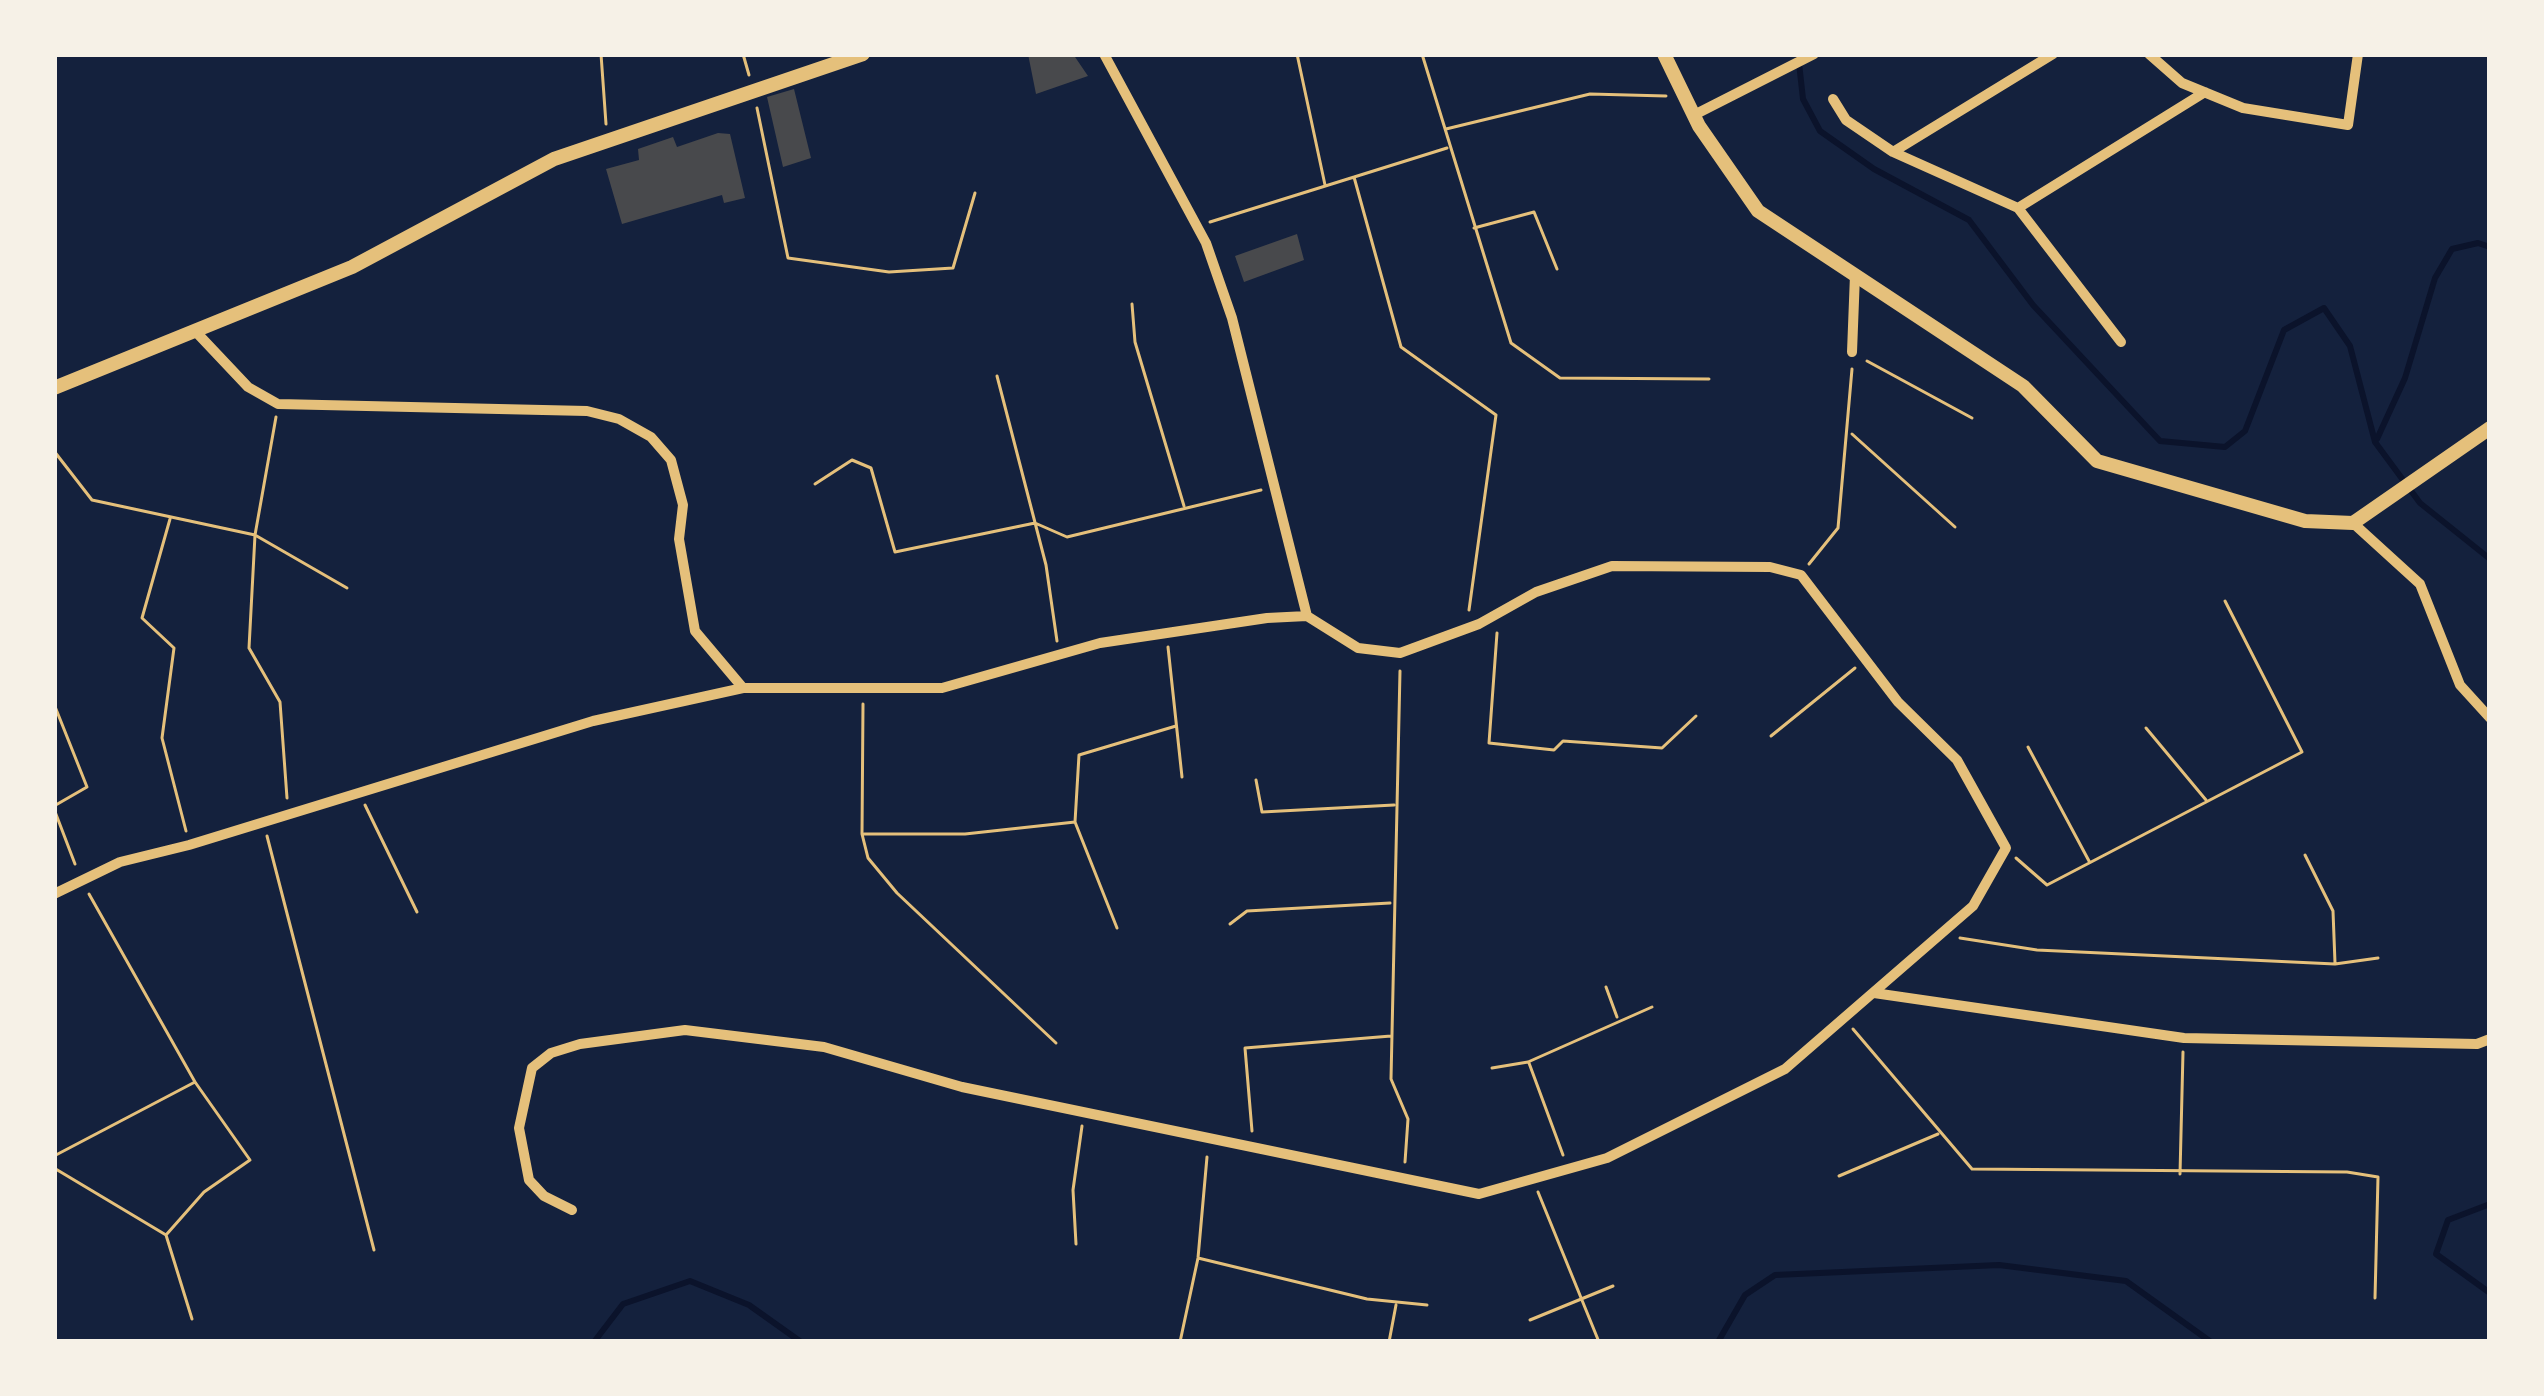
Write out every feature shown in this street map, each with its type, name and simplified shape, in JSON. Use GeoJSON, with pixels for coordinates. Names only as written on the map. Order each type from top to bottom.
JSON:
{"type":"FeatureCollection","features":[{"type":"Feature","properties":{"kind":"street"},"geometry":{"type":"LineString","coordinates":[[54,388],[352,267],[554,159],[863,54]]}},
{"type":"Feature","properties":{"kind":"street"},"geometry":{"type":"LineString","coordinates":[[1104,54],[1197,226],[1232,318],[1307,616]]}},
{"type":"Feature","properties":{"kind":"street"},"geometry":{"type":"LineString","coordinates":[[1664,54],[1694,115],[1758,211],[2023,386],[2097,461],[2305,521],[2353,523],[2490,428]]}},
{"type":"Feature","properties":{"kind":"street"},"geometry":{"type":"LineString","coordinates":[[1694,115],[1814,54]]}},
{"type":"Feature","properties":{"kind":"street"},"geometry":{"type":"LineString","coordinates":[[1893,152],[2053,54]]}},
{"type":"Feature","properties":{"kind":"street"},"geometry":{"type":"LineString","coordinates":[[2149,54],[2182,83],[2242,108],[2348,125],[2358,54]]}},
{"type":"Feature","properties":{"kind":"street"},"geometry":{"type":"LineString","coordinates":[[2018,208],[2205,92]]}},
{"type":"Feature","properties":{"kind":"street"},"geometry":{"type":"LineString","coordinates":[[1833,99],[1846,120],[1893,152],[2018,208],[2122,342]]}},
{"type":"Feature","properties":{"kind":"street"},"geometry":{"type":"LineString","coordinates":[[1852,352],[1855,275]]}},
{"type":"Feature","properties":{"kind":"street"},"geometry":{"type":"LineString","coordinates":[[197,333],[248,387],[278,404],[587,411],[619,419],[651,437],[671,460],[682,505],[679,539],[695,631],[743,688]]}},
{"type":"Feature","properties":{"kind":"street"},"geometry":{"type":"LineString","coordinates":[[2353,523],[2420,584],[2460,686],[2490,718]]}},
{"type":"Feature","properties":{"kind":"street"},"geometry":{"type":"LineString","coordinates":[[54,893],[120,862],[592,721],[743,688],[942,688],[1059,655],[1166,633],[1307,616],[1358,648],[1400,653],[1467,627],[1536,592],[1612,566],[1770,568],[1801,575],[1898,702],[1957,760],[2006,848],[1973,906],[1785,1069],[1607,1157],[1479,1194],[962,1087],[824,1047],[735,1032],[634,1033],[551,1053],[532,1068],[522,1095],[519,1128],[529,1180],[544,1196],[572,1210]]}},
{"type":"Feature","properties":{"kind":"street"},"geometry":{"type":"LineString","coordinates":[[1874,993],[2184,1038],[2476,1044],[2490,1039]]}},
{"type":"Feature","properties":{"kind":"path"},"geometry":{"type":"LineString","coordinates":[[601,54],[607,138]]}},
{"type":"Feature","properties":{"kind":"path"},"geometry":{"type":"LineString","coordinates":[[742,54],[754,90],[788,258],[889,272],[953,268],[975,193]]}},
{"type":"Feature","properties":{"kind":"path"},"geometry":{"type":"LineString","coordinates":[[1297,54],[1325,185]]}},
{"type":"Feature","properties":{"kind":"path"},"geometry":{"type":"LineString","coordinates":[[1422,54],[1447,148],[1511,343],[1559,378],[1709,379]]}},
{"type":"Feature","properties":{"kind":"path"},"geometry":{"type":"LineString","coordinates":[[1444,130],[1590,94],[1685,98]]}},
{"type":"Feature","properties":{"kind":"path"},"geometry":{"type":"LineString","coordinates":[[1197,226],[1447,148]]}},
{"type":"Feature","properties":{"kind":"path"},"geometry":{"type":"LineString","coordinates":[[1354,177],[1402,347],[1496,415],[1467,627]]}},
{"type":"Feature","properties":{"kind":"path"},"geometry":{"type":"LineString","coordinates":[[1473,228],[1534,212],[1557,269]]}},
{"type":"Feature","properties":{"kind":"path"},"geometry":{"type":"LineString","coordinates":[[1132,304],[1135,342],[1185,508]]}},
{"type":"Feature","properties":{"kind":"path"},"geometry":{"type":"LineString","coordinates":[[1801,575],[1838,528],[1850,433],[1852,352],[1972,418]]}},
{"type":"Feature","properties":{"kind":"path"},"geometry":{"type":"LineString","coordinates":[[997,376],[1035,523],[1059,655]]}},
{"type":"Feature","properties":{"kind":"path"},"geometry":{"type":"LineString","coordinates":[[278,404],[255,536],[249,648],[280,702],[280,756],[290,814]]}},
{"type":"Feature","properties":{"kind":"path"},"geometry":{"type":"LineString","coordinates":[[1850,433],[1955,527]]}},
{"type":"Feature","properties":{"kind":"path"},"geometry":{"type":"LineString","coordinates":[[54,452],[92,500],[255,536],[347,588]]}},
{"type":"Feature","properties":{"kind":"path"},"geometry":{"type":"LineString","coordinates":[[814,484],[852,460],[871,468],[895,552],[1035,523],[1067,537],[1274,486]]}},
{"type":"Feature","properties":{"kind":"path"},"geometry":{"type":"LineString","coordinates":[[170,519],[142,618],[174,648],[163,738],[189,845]]}},
{"type":"Feature","properties":{"kind":"path"},"geometry":{"type":"LineString","coordinates":[[2006,848],[2047,885],[2302,752],[2225,601]]}},
{"type":"Feature","properties":{"kind":"path"},"geometry":{"type":"LineString","coordinates":[[1498,613],[1489,742],[1554,750],[1563,741],[1662,748],[1696,716]]}},
{"type":"Feature","properties":{"kind":"path"},"geometry":{"type":"LineString","coordinates":[[1166,633],[1182,777]]}},
{"type":"Feature","properties":{"kind":"path"},"geometry":{"type":"LineString","coordinates":[[1400,653],[1391,903],[1391,1079],[1408,1119],[1405,1176]]}},
{"type":"Feature","properties":{"kind":"path"},"geometry":{"type":"LineString","coordinates":[[1771,736],[1865,659]]}},
{"type":"Feature","properties":{"kind":"path"},"geometry":{"type":"LineString","coordinates":[[863,691],[862,834],[868,858],[897,893],[1056,1042]]}},
{"type":"Feature","properties":{"kind":"path"},"geometry":{"type":"LineString","coordinates":[[54,704],[87,787],[54,808],[82,880],[195,1082],[250,1160],[204,1192],[166,1235]]}},
{"type":"Feature","properties":{"kind":"path"},"geometry":{"type":"LineString","coordinates":[[1118,928],[1075,822],[1079,755],[1177,726]]}},
{"type":"Feature","properties":{"kind":"path"},"geometry":{"type":"LineString","coordinates":[[2146,728],[2208,802]]}},
{"type":"Feature","properties":{"kind":"path"},"geometry":{"type":"LineString","coordinates":[[2028,747],[2090,862]]}},
{"type":"Feature","properties":{"kind":"path"},"geometry":{"type":"LineString","coordinates":[[1256,780],[1262,812],[1396,805]]}},
{"type":"Feature","properties":{"kind":"path"},"geometry":{"type":"LineString","coordinates":[[359,793],[417,912]]}},
{"type":"Feature","properties":{"kind":"path"},"geometry":{"type":"LineString","coordinates":[[862,834],[965,834],[1075,822]]}},
{"type":"Feature","properties":{"kind":"path"},"geometry":{"type":"LineString","coordinates":[[263,823],[374,1250]]}},
{"type":"Feature","properties":{"kind":"path"},"geometry":{"type":"LineString","coordinates":[[2305,855],[2333,910],[2335,964]]}},
{"type":"Feature","properties":{"kind":"path"},"geometry":{"type":"LineString","coordinates":[[1230,924],[1247,911],[1391,903]]}},
{"type":"Feature","properties":{"kind":"path"},"geometry":{"type":"LineString","coordinates":[[1940,934],[2037,950],[2335,964],[2378,958]]}},
{"type":"Feature","properties":{"kind":"path"},"geometry":{"type":"LineString","coordinates":[[1606,987],[1618,1018]]}},
{"type":"Feature","properties":{"kind":"path"},"geometry":{"type":"LineString","coordinates":[[1492,1068],[1528,1062],[1652,1006]]}},
{"type":"Feature","properties":{"kind":"path"},"geometry":{"type":"LineString","coordinates":[[1843,1019],[1972,1169],[2347,1172],[2378,1177],[2374,1298]]}},
{"type":"Feature","properties":{"kind":"path"},"geometry":{"type":"LineString","coordinates":[[1253,1144],[1245,1048],[1391,1036]]}},
{"type":"Feature","properties":{"kind":"path"},"geometry":{"type":"LineString","coordinates":[[2180,1174],[2184,1038]]}},
{"type":"Feature","properties":{"kind":"path"},"geometry":{"type":"LineString","coordinates":[[1528,1062],[1568,1168]]}},
{"type":"Feature","properties":{"kind":"path"},"geometry":{"type":"LineString","coordinates":[[54,1156],[195,1082]]}},
{"type":"Feature","properties":{"kind":"path"},"geometry":{"type":"LineString","coordinates":[[1076,1244],[1073,1190],[1084,1113]]}},
{"type":"Feature","properties":{"kind":"path"},"geometry":{"type":"LineString","coordinates":[[1839,1176],[1940,1134]]}},
{"type":"Feature","properties":{"kind":"path"},"geometry":{"type":"LineString","coordinates":[[1180,1342],[1198,1258],[1209,1137]]}},
{"type":"Feature","properties":{"kind":"path"},"geometry":{"type":"LineString","coordinates":[[54,1168],[166,1235],[192,1319]]}},
{"type":"Feature","properties":{"kind":"path"},"geometry":{"type":"LineString","coordinates":[[1533,1179],[1599,1342]]}},
{"type":"Feature","properties":{"kind":"path"},"geometry":{"type":"LineString","coordinates":[[1198,1258],[1396,1303],[1427,1305]]}},
{"type":"Feature","properties":{"kind":"path"},"geometry":{"type":"LineString","coordinates":[[1530,1320],[1613,1286]]}},
{"type":"Feature","properties":{"kind":"path"},"geometry":{"type":"LineString","coordinates":[[1389,1342],[1396,1303]]}},
{"type":"Feature","properties":{"kind":"building"},"geometry":{"type":"Polygon","coordinates":[[[1028,54],[1073,54],[1088,76],[1036,94],[1028,54]]]}},
{"type":"Feature","properties":{"kind":"building"},"geometry":{"type":"Polygon","coordinates":[[[794,89],[811,158],[783,167],[767,97],[794,89]]]}},
{"type":"Feature","properties":{"kind":"building"},"geometry":{"type":"Polygon","coordinates":[[[718,133],[730,134],[745,198],[724,203],[722,195],[622,224],[606,169],[639,160],[638,149],[673,137],[677,147],[718,133]]]}},
{"type":"Feature","properties":{"kind":"building"},"geometry":{"type":"Polygon","coordinates":[[[1297,234],[1304,260],[1244,282],[1235,256],[1297,234]]]}},
{"type":"Feature","properties":{"kind":"waterway"},"geometry":{"type":"LineString","coordinates":[[1798,54],[1803,99],[1820,131],[1874,169],[1969,220],[2033,305],[2160,441],[2225,447],[2245,431],[2284,330],[2324,308],[2350,346],[2375,442],[2420,503],[2490,559]]}},
{"type":"Feature","properties":{"kind":"waterway"},"geometry":{"type":"LineString","coordinates":[[2377,439],[2405,378],[2435,278],[2452,249],[2478,243],[2490,247]]}},
{"type":"Feature","properties":{"kind":"waterway"},"geometry":{"type":"LineString","coordinates":[[2490,1204],[2448,1220],[2436,1254],[2490,1293]]}},
{"type":"Feature","properties":{"kind":"waterway"},"geometry":{"type":"LineString","coordinates":[[1718,1342],[1745,1295],[1775,1275],[1999,1265],[2126,1281],[2211,1342]]}},
{"type":"Feature","properties":{"kind":"waterway"},"geometry":{"type":"LineString","coordinates":[[594,1342],[623,1304],[690,1281],[749,1305],[801,1342]]}}]}
